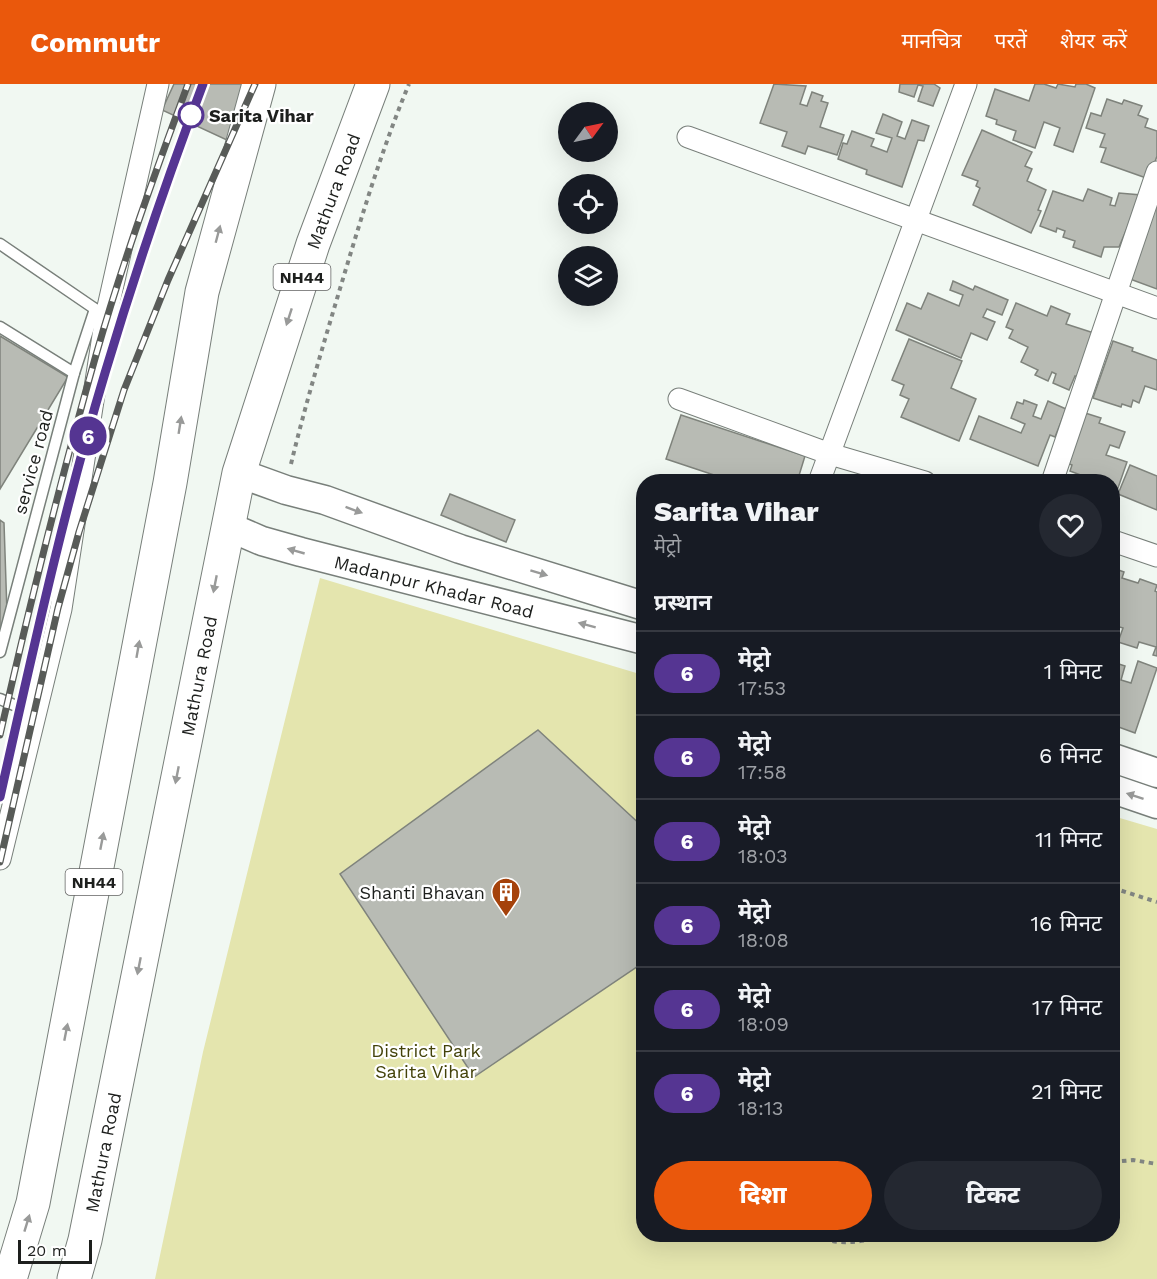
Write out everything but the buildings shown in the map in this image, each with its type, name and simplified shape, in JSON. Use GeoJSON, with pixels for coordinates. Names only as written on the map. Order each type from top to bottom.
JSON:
{"type":"FeatureCollection","features":[{"type":"Feature","properties":{"kind":"highway","name":"NH44"},"geometry":{"type":"LineString","coordinates":[[10,1279],[33,1203],[170,483],[202,292],[259,84]]}},
{"type":"Feature","properties":{"kind":"highway","name":"Mathura Road"},"geometry":{"type":"LineString","coordinates":[[74,1279],[85,1240],[239,473],[309,255],[373,84]]}},
{"type":"Feature","properties":{"kind":"street"},"geometry":{"type":"LineString","coordinates":[[0,859],[9,786],[35,714],[61,609],[101,313],[158,84]]}},
{"type":"Feature","properties":{"kind":"street"},"geometry":{"type":"LineString","coordinates":[[822,474],[966,84]]}},
{"type":"Feature","properties":{"kind":"street"},"geometry":{"type":"LineString","coordinates":[[687,137],[1157,308]]}},
{"type":"Feature","properties":{"kind":"street"},"geometry":{"type":"LineString","coordinates":[[1055,474],[1157,172]]}},
{"type":"Feature","properties":{"kind":"street"},"geometry":{"type":"LineString","coordinates":[[680,399],[830,454],[898,474]]}},
{"type":"Feature","properties":{"kind":"street","name":"Madanpur Khadar Road"},"geometry":{"type":"LineString","coordinates":[[239,473],[286,490],[325,500],[460,549],[636,604]]}},
{"type":"Feature","properties":{"kind":"street","name":"Madanpur Khadar Road"},"geometry":{"type":"LineString","coordinates":[[227,526],[262,541],[301,552],[636,638]]}},
{"type":"Feature","properties":{"kind":"street"},"geometry":{"type":"LineString","coordinates":[[1120,543],[1157,556]]}},
{"type":"Feature","properties":{"kind":"street"},"geometry":{"type":"LineString","coordinates":[[1120,760],[1157,773]]}},
{"type":"Feature","properties":{"kind":"street"},"geometry":{"type":"LineString","coordinates":[[1120,791],[1157,804]]}},
{"type":"Feature","properties":{"kind":"lane"},"geometry":{"type":"LineString","coordinates":[[0,244],[101,313]]}},
{"type":"Feature","properties":{"kind":"lane","name":"service road"},"geometry":{"type":"LineString","coordinates":[[0,652],[80,350],[101,313]]}},
{"type":"Feature","properties":{"kind":"lane"},"geometry":{"type":"LineString","coordinates":[[0,327],[74,373]]}},
{"type":"Feature","properties":{"kind":"lane"},"geometry":{"type":"LineString","coordinates":[[0,699],[35,714]]}},
{"type":"Feature","properties":{"kind":"path"},"geometry":{"type":"LineString","coordinates":[[291,465],[303,411],[356,234],[397,112],[409,84]]}},
{"type":"Feature","properties":{"kind":"path"},"geometry":{"type":"LineString","coordinates":[[1120,890],[1157,902]]}},
{"type":"Feature","properties":{"kind":"path"},"geometry":{"type":"LineString","coordinates":[[1120,1161],[1133,1160],[1157,1164]]}},
{"type":"Feature","properties":{"kind":"green space","name":"District Park Sarita Vihar"},"geometry":{"type":"Polygon","coordinates":[[[320,578],[636,673],[636,1242],[1120,1242],[1120,818],[1157,829],[1157,1279],[155,1279],[203,1052],[320,578]]]}},
{"type":"Feature","properties":{"kind":"railway"},"geometry":{"type":"LineString","coordinates":[[0,735],[45,545],[96,355],[151,185],[188,84]]}},
{"type":"Feature","properties":{"kind":"railway"},"geometry":{"type":"LineString","coordinates":[[0,797],[49,584],[90,425],[139,264],[203,84]]}},
{"type":"Feature","properties":{"kind":"railway"},"geometry":{"type":"LineString","coordinates":[[0,862],[58,608],[79,532],[124,390],[168,280],[255,84]]}},
{"type":"Feature","properties":{"kind":"metro line","name":"6"},"geometry":{"type":"LineString","coordinates":[[0,797],[46,594],[105,374],[130,294],[203,84]]}},
{"type":"Feature","properties":{"kind":"place","name":"Sarita Vihar"},"geometry":{"type":"Point","coordinates":[191,115]}},
{"type":"Feature","properties":{"kind":"place","name":"Shanti Bhavan"},"geometry":{"type":"Point","coordinates":[506,918]}}]}
